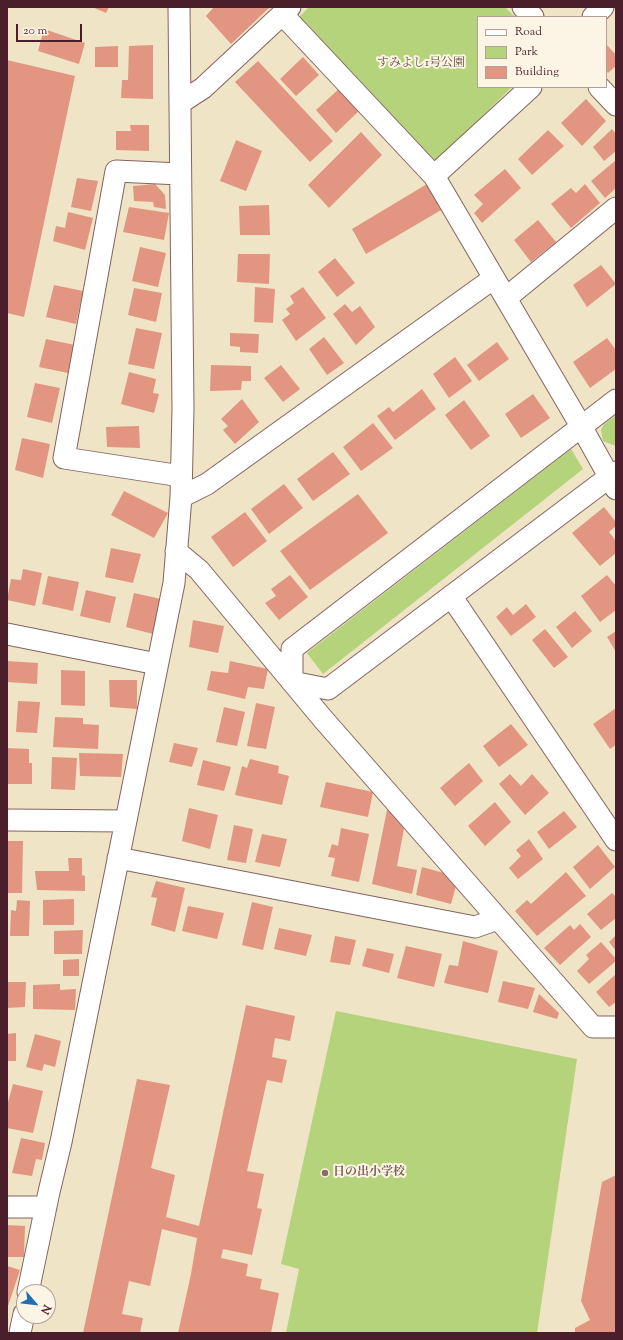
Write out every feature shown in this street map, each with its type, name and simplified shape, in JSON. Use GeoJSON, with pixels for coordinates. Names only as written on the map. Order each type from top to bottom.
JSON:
{"type":"FeatureCollection","features":[{"type":"Feature","properties":{"kind":"street"},"geometry":{"type":"LineString","coordinates":[[30,1284],[61,1142],[174,584],[181,496],[184,408],[179,7]]}},
{"type":"Feature","properties":{"kind":"street"},"geometry":{"type":"LineString","coordinates":[[523,7],[532,16]]}},
{"type":"Feature","properties":{"kind":"street"},"geometry":{"type":"LineString","coordinates":[[594,16],[603,7]]}},
{"type":"Feature","properties":{"kind":"street"},"geometry":{"type":"LineString","coordinates":[[180,103],[203,88],[286,10],[434,176],[581,426],[614,479],[451,596],[328,689],[292,682]]}},
{"type":"Feature","properties":{"kind":"street"},"geometry":{"type":"LineString","coordinates":[[434,176],[530,88]]}},
{"type":"Feature","properties":{"kind":"street"},"geometry":{"type":"LineString","coordinates":[[600,88],[616,105]]}},
{"type":"Feature","properties":{"kind":"street"},"geometry":{"type":"LineString","coordinates":[[180,174],[116,171],[64,458],[182,476]]}},
{"type":"Feature","properties":{"kind":"street"},"geometry":{"type":"LineString","coordinates":[[506,298],[616,208]]}},
{"type":"Feature","properties":{"kind":"street"},"geometry":{"type":"LineString","coordinates":[[181,496],[207,484],[494,278]]}},
{"type":"Feature","properties":{"kind":"street"},"geometry":{"type":"LineString","coordinates":[[292,682],[292,648],[616,400]]}},
{"type":"Feature","properties":{"kind":"street"},"geometry":{"type":"LineString","coordinates":[[176,551],[199,570],[292,682],[593,1027],[616,1027]]}},
{"type":"Feature","properties":{"kind":"street"},"geometry":{"type":"LineString","coordinates":[[451,596],[616,840]]}},
{"type":"Feature","properties":{"kind":"street"},"geometry":{"type":"LineString","coordinates":[[7,634],[157,664]]}},
{"type":"Feature","properties":{"kind":"street"},"geometry":{"type":"LineString","coordinates":[[7,820],[126,821]]}},
{"type":"Feature","properties":{"kind":"street"},"geometry":{"type":"LineString","coordinates":[[118,858],[476,927],[498,919]]}},
{"type":"Feature","properties":{"kind":"street"},"geometry":{"type":"LineString","coordinates":[[7,1207],[46,1207]]}},
{"type":"Feature","properties":{"kind":"green space","name":"すみよし1号公園"},"geometry":{"type":"Polygon","coordinates":[[[309,7],[505,7],[514,16],[477,16],[477,88],[511,88],[434,163],[299,17],[309,7]]]}},
{"type":"Feature","properties":{"kind":"green space"},"geometry":{"type":"Polygon","coordinates":[[[616,415],[616,446],[603,441],[601,430],[604,424],[616,415]]]}},
{"type":"Feature","properties":{"kind":"green space"},"geometry":{"type":"Polygon","coordinates":[[[571,449],[583,469],[323,674],[307,653],[571,449]]]}},
{"type":"Feature","properties":{"kind":"green space"},"geometry":{"type":"Polygon","coordinates":[[[336,1011],[577,1059],[537,1333],[286,1333],[299,1269],[281,1264],[336,1011]]]}},
{"type":"Feature","properties":{"kind":"building"},"geometry":{"type":"Polygon","coordinates":[[[92,7],[109,7],[106,13],[92,7]]]}},
{"type":"Feature","properties":{"kind":"building"},"geometry":{"type":"Polygon","coordinates":[[[214,7],[270,7],[231,44],[206,16],[214,7]]]}},
{"type":"Feature","properties":{"kind":"building"},"geometry":{"type":"Polygon","coordinates":[[[44,29],[85,43],[79,64],[38,51],[44,29]]]}},
{"type":"Feature","properties":{"kind":"building"},"geometry":{"type":"Polygon","coordinates":[[[153,45],[153,99],[121,98],[122,80],[128,80],[129,46],[153,45]]]}},
{"type":"Feature","properties":{"kind":"building"},"geometry":{"type":"Polygon","coordinates":[[[607,45],[616,55],[616,66],[608,73],[607,45]]]}},
{"type":"Feature","properties":{"kind":"building"},"geometry":{"type":"Polygon","coordinates":[[[118,46],[118,67],[95,67],[95,47],[118,46]]]}},
{"type":"Feature","properties":{"kind":"building"},"geometry":{"type":"Polygon","coordinates":[[[303,57],[319,75],[296,96],[280,79],[303,57]]]}},
{"type":"Feature","properties":{"kind":"building"},"geometry":{"type":"Polygon","coordinates":[[[7,60],[75,76],[24,317],[7,313],[7,60]]]}},
{"type":"Feature","properties":{"kind":"building"},"geometry":{"type":"Polygon","coordinates":[[[258,61],[333,141],[310,162],[235,82],[258,61]]]}},
{"type":"Feature","properties":{"kind":"building"},"geometry":{"type":"Polygon","coordinates":[[[342,86],[362,108],[336,133],[316,110],[342,86]]]}},
{"type":"Feature","properties":{"kind":"building"},"geometry":{"type":"Polygon","coordinates":[[[586,99],[606,121],[582,146],[561,123],[586,99]]]}},
{"type":"Feature","properties":{"kind":"building"},"geometry":{"type":"Polygon","coordinates":[[[130,125],[149,125],[149,151],[116,150],[116,131],[131,131],[130,125]]]}},
{"type":"Feature","properties":{"kind":"building"},"geometry":{"type":"Polygon","coordinates":[[[612,129],[616,134],[616,151],[604,161],[593,147],[612,129]]]}},
{"type":"Feature","properties":{"kind":"building"},"geometry":{"type":"Polygon","coordinates":[[[548,130],[564,146],[532,175],[518,159],[548,130]]]}},
{"type":"Feature","properties":{"kind":"building"},"geometry":{"type":"Polygon","coordinates":[[[361,132],[382,155],[329,208],[308,185],[361,132]]]}},
{"type":"Feature","properties":{"kind":"building"},"geometry":{"type":"Polygon","coordinates":[[[236,140],[262,151],[246,191],[220,181],[236,140]]]}},
{"type":"Feature","properties":{"kind":"building"},"geometry":{"type":"Polygon","coordinates":[[[616,160],[616,188],[605,198],[591,181],[616,160]]]}},
{"type":"Feature","properties":{"kind":"building"},"geometry":{"type":"Polygon","coordinates":[[[505,169],[521,188],[482,223],[474,213],[483,204],[474,195],[505,169]]]}},
{"type":"Feature","properties":{"kind":"building"},"geometry":{"type":"Polygon","coordinates":[[[77,178],[98,181],[91,211],[71,207],[77,178]]]}},
{"type":"Feature","properties":{"kind":"building"},"geometry":{"type":"Polygon","coordinates":[[[155,184],[165,195],[166,209],[154,207],[153,202],[134,201],[133,186],[155,184]]]}},
{"type":"Feature","properties":{"kind":"building"},"geometry":{"type":"Polygon","coordinates":[[[427,184],[443,209],[366,254],[352,229],[427,184]]]}},
{"type":"Feature","properties":{"kind":"building"},"geometry":{"type":"Polygon","coordinates":[[[585,184],[600,203],[571,228],[551,204],[571,188],[576,193],[585,184]]]}},
{"type":"Feature","properties":{"kind":"building"},"geometry":{"type":"Polygon","coordinates":[[[269,205],[270,235],[240,235],[239,206],[269,205]]]}},
{"type":"Feature","properties":{"kind":"building"},"geometry":{"type":"Polygon","coordinates":[[[129,207],[169,213],[164,240],[123,232],[129,207]]]}},
{"type":"Feature","properties":{"kind":"building"},"geometry":{"type":"Polygon","coordinates":[[[68,212],[93,218],[85,250],[53,241],[56,226],[65,228],[68,212]]]}},
{"type":"Feature","properties":{"kind":"building"},"geometry":{"type":"Polygon","coordinates":[[[538,220],[556,242],[531,262],[514,240],[538,220]]]}},
{"type":"Feature","properties":{"kind":"building"},"geometry":{"type":"Polygon","coordinates":[[[140,247],[166,253],[158,287],[132,281],[140,247]]]}},
{"type":"Feature","properties":{"kind":"building"},"geometry":{"type":"Polygon","coordinates":[[[238,254],[270,254],[269,284],[237,282],[238,254]]]}},
{"type":"Feature","properties":{"kind":"building"},"geometry":{"type":"Polygon","coordinates":[[[335,258],[355,283],[337,297],[318,272],[335,258]]]}},
{"type":"Feature","properties":{"kind":"building"},"geometry":{"type":"Polygon","coordinates":[[[601,265],[616,284],[587,307],[573,285],[601,265]]]}},
{"type":"Feature","properties":{"kind":"building"},"geometry":{"type":"Polygon","coordinates":[[[54,285],[83,291],[76,324],[46,317],[54,285]]]}},
{"type":"Feature","properties":{"kind":"building"},"geometry":{"type":"Polygon","coordinates":[[[255,287],[275,289],[273,323],[254,322],[255,287]]]}},
{"type":"Feature","properties":{"kind":"building"},"geometry":{"type":"Polygon","coordinates":[[[303,287],[326,318],[296,341],[282,320],[290,314],[286,309],[294,303],[290,296],[303,287]]]}},
{"type":"Feature","properties":{"kind":"building"},"geometry":{"type":"Polygon","coordinates":[[[134,288],[162,293],[156,322],[128,315],[134,288]]]}},
{"type":"Feature","properties":{"kind":"building"},"geometry":{"type":"Polygon","coordinates":[[[345,304],[352,312],[360,306],[375,327],[356,345],[333,314],[345,304]]]}},
{"type":"Feature","properties":{"kind":"building"},"geometry":{"type":"Polygon","coordinates":[[[136,328],[162,333],[154,369],[128,364],[136,328]]]}},
{"type":"Feature","properties":{"kind":"building"},"geometry":{"type":"Polygon","coordinates":[[[230,333],[259,334],[258,353],[240,352],[240,347],[230,346],[230,333]]]}},
{"type":"Feature","properties":{"kind":"building"},"geometry":{"type":"Polygon","coordinates":[[[324,337],[344,363],[327,375],[309,349],[324,337]]]}},
{"type":"Feature","properties":{"kind":"building"},"geometry":{"type":"Polygon","coordinates":[[[607,338],[616,350],[616,369],[590,388],[573,362],[607,338]]]}},
{"type":"Feature","properties":{"kind":"building"},"geometry":{"type":"Polygon","coordinates":[[[46,339],[75,345],[68,373],[39,367],[46,339]]]}},
{"type":"Feature","properties":{"kind":"building"},"geometry":{"type":"Polygon","coordinates":[[[497,342],[509,359],[479,381],[467,365],[497,342]]]}},
{"type":"Feature","properties":{"kind":"building"},"geometry":{"type":"Polygon","coordinates":[[[455,357],[472,381],[449,398],[433,374],[455,357]]]}},
{"type":"Feature","properties":{"kind":"building"},"geometry":{"type":"Polygon","coordinates":[[[211,365],[251,366],[251,381],[242,381],[241,390],[210,391],[211,365]]]}},
{"type":"Feature","properties":{"kind":"building"},"geometry":{"type":"Polygon","coordinates":[[[281,365],[300,389],[283,402],[264,378],[281,365]]]}},
{"type":"Feature","properties":{"kind":"building"},"geometry":{"type":"Polygon","coordinates":[[[129,372],[156,379],[153,393],[159,394],[154,413],[121,404],[129,372]]]}},
{"type":"Feature","properties":{"kind":"building"},"geometry":{"type":"Polygon","coordinates":[[[35,383],[60,388],[52,423],[27,417],[35,383]]]}},
{"type":"Feature","properties":{"kind":"building"},"geometry":{"type":"Polygon","coordinates":[[[422,389],[436,409],[395,440],[377,416],[389,407],[393,412],[422,389]]]}},
{"type":"Feature","properties":{"kind":"building"},"geometry":{"type":"Polygon","coordinates":[[[533,394],[550,418],[521,438],[505,414],[533,394]]]}},
{"type":"Feature","properties":{"kind":"building"},"geometry":{"type":"Polygon","coordinates":[[[242,399],[259,422],[235,444],[223,430],[228,426],[221,419],[242,399]]]}},
{"type":"Feature","properties":{"kind":"building"},"geometry":{"type":"Polygon","coordinates":[[[464,400],[490,436],[471,450],[445,415],[464,400]]]}},
{"type":"Feature","properties":{"kind":"building"},"geometry":{"type":"Polygon","coordinates":[[[373,423],[393,448],[361,471],[343,447],[373,423]]]}},
{"type":"Feature","properties":{"kind":"building"},"geometry":{"type":"Polygon","coordinates":[[[139,426],[140,448],[107,447],[106,427],[139,426]]]}},
{"type":"Feature","properties":{"kind":"building"},"geometry":{"type":"Polygon","coordinates":[[[22,438],[50,444],[43,478],[15,470],[22,438]]]}},
{"type":"Feature","properties":{"kind":"building"},"geometry":{"type":"Polygon","coordinates":[[[333,452],[350,474],[313,501],[297,479],[333,452]]]}},
{"type":"Feature","properties":{"kind":"building"},"geometry":{"type":"Polygon","coordinates":[[[284,484],[303,508],[269,534],[251,509],[284,484]]]}},
{"type":"Feature","properties":{"kind":"building"},"geometry":{"type":"Polygon","coordinates":[[[124,491],[168,513],[154,538],[111,515],[124,491]]]}},
{"type":"Feature","properties":{"kind":"building"},"geometry":{"type":"Polygon","coordinates":[[[358,494],[388,533],[310,590],[280,551],[358,494]]]}},
{"type":"Feature","properties":{"kind":"building"},"geometry":{"type":"Polygon","coordinates":[[[604,507],[616,522],[616,526],[609,532],[616,541],[616,553],[600,566],[572,533],[604,507]]]}},
{"type":"Feature","properties":{"kind":"building"},"geometry":{"type":"Polygon","coordinates":[[[245,512],[267,541],[233,567],[211,537],[245,512]]]}},
{"type":"Feature","properties":{"kind":"building"},"geometry":{"type":"Polygon","coordinates":[[[111,548],[141,554],[133,583],[105,577],[111,548]]]}},
{"type":"Feature","properties":{"kind":"building"},"geometry":{"type":"Polygon","coordinates":[[[23,569],[42,573],[35,606],[7,600],[11,579],[21,580],[23,569]]]}},
{"type":"Feature","properties":{"kind":"building"},"geometry":{"type":"Polygon","coordinates":[[[290,575],[308,597],[279,620],[265,603],[276,596],[271,589],[290,575]]]}},
{"type":"Feature","properties":{"kind":"building"},"geometry":{"type":"Polygon","coordinates":[[[607,575],[616,586],[616,610],[600,622],[581,596],[607,575]]]}},
{"type":"Feature","properties":{"kind":"building"},"geometry":{"type":"Polygon","coordinates":[[[48,576],[79,582],[73,611],[42,604],[48,576]]]}},
{"type":"Feature","properties":{"kind":"building"},"geometry":{"type":"Polygon","coordinates":[[[86,590],[116,597],[110,623],[80,616],[86,590]]]}},
{"type":"Feature","properties":{"kind":"building"},"geometry":{"type":"Polygon","coordinates":[[[134,593],[161,599],[153,634],[126,627],[134,593]]]}},
{"type":"Feature","properties":{"kind":"building"},"geometry":{"type":"Polygon","coordinates":[[[526,604],[536,617],[511,636],[496,617],[507,607],[513,615],[526,604]]]}},
{"type":"Feature","properties":{"kind":"building"},"geometry":{"type":"Polygon","coordinates":[[[575,611],[592,631],[572,648],[556,627],[575,611]]]}},
{"type":"Feature","properties":{"kind":"building"},"geometry":{"type":"Polygon","coordinates":[[[193,620],[224,626],[218,653],[189,647],[193,620]]]}},
{"type":"Feature","properties":{"kind":"building"},"geometry":{"type":"Polygon","coordinates":[[[545,629],[568,657],[554,668],[532,640],[545,629]]]}},
{"type":"Feature","properties":{"kind":"building"},"geometry":{"type":"Polygon","coordinates":[[[616,631],[616,652],[607,637],[616,631]]]}},
{"type":"Feature","properties":{"kind":"building"},"geometry":{"type":"Polygon","coordinates":[[[7,661],[38,663],[37,684],[7,682],[7,661]]]}},
{"type":"Feature","properties":{"kind":"building"},"geometry":{"type":"Polygon","coordinates":[[[230,661],[268,669],[264,689],[248,687],[245,699],[207,690],[211,671],[228,673],[230,661]]]}},
{"type":"Feature","properties":{"kind":"building"},"geometry":{"type":"Polygon","coordinates":[[[61,670],[85,671],[85,706],[61,705],[61,670]]]}},
{"type":"Feature","properties":{"kind":"building"},"geometry":{"type":"Polygon","coordinates":[[[109,680],[137,680],[137,709],[110,707],[109,680]]]}},
{"type":"Feature","properties":{"kind":"building"},"geometry":{"type":"Polygon","coordinates":[[[18,701],[40,702],[37,733],[16,732],[18,701]]]}},
{"type":"Feature","properties":{"kind":"building"},"geometry":{"type":"Polygon","coordinates":[[[256,703],[275,707],[266,749],[247,746],[256,703]]]}},
{"type":"Feature","properties":{"kind":"building"},"geometry":{"type":"Polygon","coordinates":[[[224,707],[245,712],[237,746],[216,742],[224,707]]]}},
{"type":"Feature","properties":{"kind":"building"},"geometry":{"type":"Polygon","coordinates":[[[616,708],[616,745],[610,749],[593,724],[616,708]]]}},
{"type":"Feature","properties":{"kind":"building"},"geometry":{"type":"Polygon","coordinates":[[[55,717],[83,718],[83,724],[99,725],[98,749],[53,747],[55,717]]]}},
{"type":"Feature","properties":{"kind":"building"},"geometry":{"type":"Polygon","coordinates":[[[511,724],[528,745],[499,767],[483,746],[511,724]]]}},
{"type":"Feature","properties":{"kind":"building"},"geometry":{"type":"Polygon","coordinates":[[[174,743],[198,748],[192,767],[169,762],[174,743]]]}},
{"type":"Feature","properties":{"kind":"building"},"geometry":{"type":"Polygon","coordinates":[[[7,748],[29,749],[29,763],[32,763],[32,784],[7,784],[7,748]]]}},
{"type":"Feature","properties":{"kind":"building"},"geometry":{"type":"Polygon","coordinates":[[[79,753],[123,754],[121,777],[80,776],[79,753]]]}},
{"type":"Feature","properties":{"kind":"building"},"geometry":{"type":"Polygon","coordinates":[[[52,757],[77,758],[75,790],[51,789],[52,757]]]}},
{"type":"Feature","properties":{"kind":"building"},"geometry":{"type":"Polygon","coordinates":[[[250,759],[279,766],[278,773],[289,776],[282,805],[235,795],[242,766],[247,768],[250,759]]]}},
{"type":"Feature","properties":{"kind":"building"},"geometry":{"type":"Polygon","coordinates":[[[203,760],[231,767],[224,791],[197,785],[203,760]]]}},
{"type":"Feature","properties":{"kind":"building"},"geometry":{"type":"Polygon","coordinates":[[[469,763],[483,781],[455,806],[440,788],[469,763]]]}},
{"type":"Feature","properties":{"kind":"building"},"geometry":{"type":"Polygon","coordinates":[[[510,774],[521,786],[532,774],[549,793],[525,815],[499,784],[510,774]]]}},
{"type":"Feature","properties":{"kind":"building"},"geometry":{"type":"Polygon","coordinates":[[[326,782],[373,792],[368,817],[320,807],[326,782]]]}},
{"type":"Feature","properties":{"kind":"building"},"geometry":{"type":"Polygon","coordinates":[[[495,802],[511,822],[485,846],[468,826],[495,802]]]}},
{"type":"Feature","properties":{"kind":"building"},"geometry":{"type":"Polygon","coordinates":[[[189,808],[218,815],[210,849],[182,841],[189,808]]]}},
{"type":"Feature","properties":{"kind":"building"},"geometry":{"type":"Polygon","coordinates":[[[387,810],[397,813],[405,823],[397,866],[417,870],[412,894],[372,884],[387,810]]]}},
{"type":"Feature","properties":{"kind":"building"},"geometry":{"type":"Polygon","coordinates":[[[564,811],[577,827],[549,849],[537,832],[564,811]]]}},
{"type":"Feature","properties":{"kind":"building"},"geometry":{"type":"Polygon","coordinates":[[[234,825],[253,829],[246,863],[227,860],[234,825]]]}},
{"type":"Feature","properties":{"kind":"building"},"geometry":{"type":"Polygon","coordinates":[[[341,828],[369,834],[359,882],[331,876],[335,858],[328,857],[332,844],[338,846],[341,828]]]}},
{"type":"Feature","properties":{"kind":"building"},"geometry":{"type":"Polygon","coordinates":[[[262,834],[287,839],[280,867],[255,862],[262,834]]]}},
{"type":"Feature","properties":{"kind":"building"},"geometry":{"type":"Polygon","coordinates":[[[529,839],[543,859],[518,879],[509,868],[521,856],[516,850],[529,839]]]}},
{"type":"Feature","properties":{"kind":"building"},"geometry":{"type":"Polygon","coordinates":[[[7,841],[23,841],[22,893],[7,893],[7,841]]]}},
{"type":"Feature","properties":{"kind":"building"},"geometry":{"type":"Polygon","coordinates":[[[598,845],[615,867],[590,889],[573,867],[598,845]]]}},
{"type":"Feature","properties":{"kind":"building"},"geometry":{"type":"Polygon","coordinates":[[[68,858],[82,858],[82,875],[85,876],[85,891],[37,890],[35,871],[69,871],[68,858]]]}},
{"type":"Feature","properties":{"kind":"building"},"geometry":{"type":"Polygon","coordinates":[[[422,867],[444,873],[456,886],[451,904],[416,895],[422,867]]]}},
{"type":"Feature","properties":{"kind":"building"},"geometry":{"type":"Polygon","coordinates":[[[566,872],[586,896],[537,936],[515,911],[527,900],[531,904],[566,872]]]}},
{"type":"Feature","properties":{"kind":"building"},"geometry":{"type":"Polygon","coordinates":[[[156,881],[185,888],[175,932],[151,925],[157,898],[151,897],[156,881]]]}},
{"type":"Feature","properties":{"kind":"building"},"geometry":{"type":"Polygon","coordinates":[[[612,893],[616,897],[616,918],[601,930],[587,914],[612,893]]]}},
{"type":"Feature","properties":{"kind":"building"},"geometry":{"type":"Polygon","coordinates":[[[74,899],[74,925],[43,925],[43,900],[74,899]]]}},
{"type":"Feature","properties":{"kind":"building"},"geometry":{"type":"Polygon","coordinates":[[[17,900],[30,901],[29,936],[10,936],[11,910],[16,911],[17,900]]]}},
{"type":"Feature","properties":{"kind":"building"},"geometry":{"type":"Polygon","coordinates":[[[252,902],[273,907],[263,950],[242,945],[252,902]]]}},
{"type":"Feature","properties":{"kind":"building"},"geometry":{"type":"Polygon","coordinates":[[[188,906],[224,913],[217,939],[182,931],[188,906]]]}},
{"type":"Feature","properties":{"kind":"building"},"geometry":{"type":"Polygon","coordinates":[[[580,924],[591,937],[560,965],[544,948],[570,925],[574,930],[580,924]]]}},
{"type":"Feature","properties":{"kind":"building"},"geometry":{"type":"Polygon","coordinates":[[[279,928],[312,935],[306,956],[274,949],[279,928]]]}},
{"type":"Feature","properties":{"kind":"building"},"geometry":{"type":"Polygon","coordinates":[[[83,930],[82,954],[54,954],[54,931],[83,930]]]}},
{"type":"Feature","properties":{"kind":"building"},"geometry":{"type":"Polygon","coordinates":[[[616,935],[616,951],[609,942],[616,935]]]}},
{"type":"Feature","properties":{"kind":"building"},"geometry":{"type":"Polygon","coordinates":[[[335,936],[356,940],[350,965],[330,962],[335,936]]]}},
{"type":"Feature","properties":{"kind":"building"},"geometry":{"type":"Polygon","coordinates":[[[463,941],[498,951],[488,993],[444,983],[449,965],[458,966],[463,941]]]}},
{"type":"Feature","properties":{"kind":"building"},"geometry":{"type":"Polygon","coordinates":[[[601,942],[616,959],[616,961],[589,984],[577,971],[589,959],[586,955],[601,942]]]}},
{"type":"Feature","properties":{"kind":"building"},"geometry":{"type":"Polygon","coordinates":[[[406,946],[442,954],[434,987],[397,978],[406,946]]]}},
{"type":"Feature","properties":{"kind":"building"},"geometry":{"type":"Polygon","coordinates":[[[367,948],[394,954],[389,973],[362,966],[367,948]]]}},
{"type":"Feature","properties":{"kind":"building"},"geometry":{"type":"Polygon","coordinates":[[[79,959],[79,976],[63,976],[63,960],[79,959]]]}},
{"type":"Feature","properties":{"kind":"building"},"geometry":{"type":"Polygon","coordinates":[[[616,974],[616,1002],[609,1007],[596,992],[616,974]]]}},
{"type":"Feature","properties":{"kind":"building"},"geometry":{"type":"Polygon","coordinates":[[[503,981],[535,988],[528,1009],[498,1002],[503,981]]]}},
{"type":"Feature","properties":{"kind":"building"},"geometry":{"type":"Polygon","coordinates":[[[7,982],[26,982],[25,1007],[7,1008],[7,982]]]}},
{"type":"Feature","properties":{"kind":"building"},"geometry":{"type":"Polygon","coordinates":[[[60,984],[60,990],[76,989],[75,1010],[33,1009],[33,985],[60,984]]]}},
{"type":"Feature","properties":{"kind":"building"},"geometry":{"type":"Polygon","coordinates":[[[539,994],[559,1013],[557,1019],[533,1012],[539,994]]]}},
{"type":"Feature","properties":{"kind":"building"},"geometry":{"type":"Polygon","coordinates":[[[246,1005],[295,1016],[290,1041],[275,1038],[272,1057],[287,1060],[282,1083],[267,1080],[247,1171],[264,1174],[257,1208],[262,1209],[252,1255],[223,1249],[221,1258],[248,1264],[246,1276],[262,1279],[260,1289],[279,1293],[271,1333],[178,1333],[197,1238],[162,1229],[150,1286],[129,1281],[122,1314],[143,1318],[140,1333],[83,1333],[137,1079],[170,1085],[151,1168],[175,1175],[166,1217],[199,1226],[246,1005]]]}},
{"type":"Feature","properties":{"kind":"building"},"geometry":{"type":"Polygon","coordinates":[[[16,1033],[16,1061],[7,1061],[7,1034],[16,1033]]]}},
{"type":"Feature","properties":{"kind":"building"},"geometry":{"type":"Polygon","coordinates":[[[35,1034],[61,1041],[55,1067],[44,1064],[42,1071],[26,1067],[35,1034]]]}},
{"type":"Feature","properties":{"kind":"building"},"geometry":{"type":"Polygon","coordinates":[[[13,1084],[43,1091],[33,1133],[7,1128],[7,1106],[13,1084]]]}},
{"type":"Feature","properties":{"kind":"building"},"geometry":{"type":"Polygon","coordinates":[[[21,1138],[45,1143],[42,1160],[36,1159],[32,1176],[12,1173],[21,1138]]]}},
{"type":"Feature","properties":{"kind":"building"},"geometry":{"type":"Polygon","coordinates":[[[616,1175],[616,1333],[575,1333],[575,1328],[590,1320],[581,1301],[602,1182],[616,1175]]]}},
{"type":"Feature","properties":{"kind":"building"},"geometry":{"type":"Polygon","coordinates":[[[7,1225],[25,1226],[24,1257],[7,1257],[7,1225]]]}},
{"type":"Feature","properties":{"kind":"building"},"geometry":{"type":"Polygon","coordinates":[[[7,1266],[20,1270],[7,1309],[7,1266]]]}},
{"type":"Feature","properties":{"kind":"place","name":"日の出小学校"},"geometry":{"type":"Point","coordinates":[325,1173]}}]}
